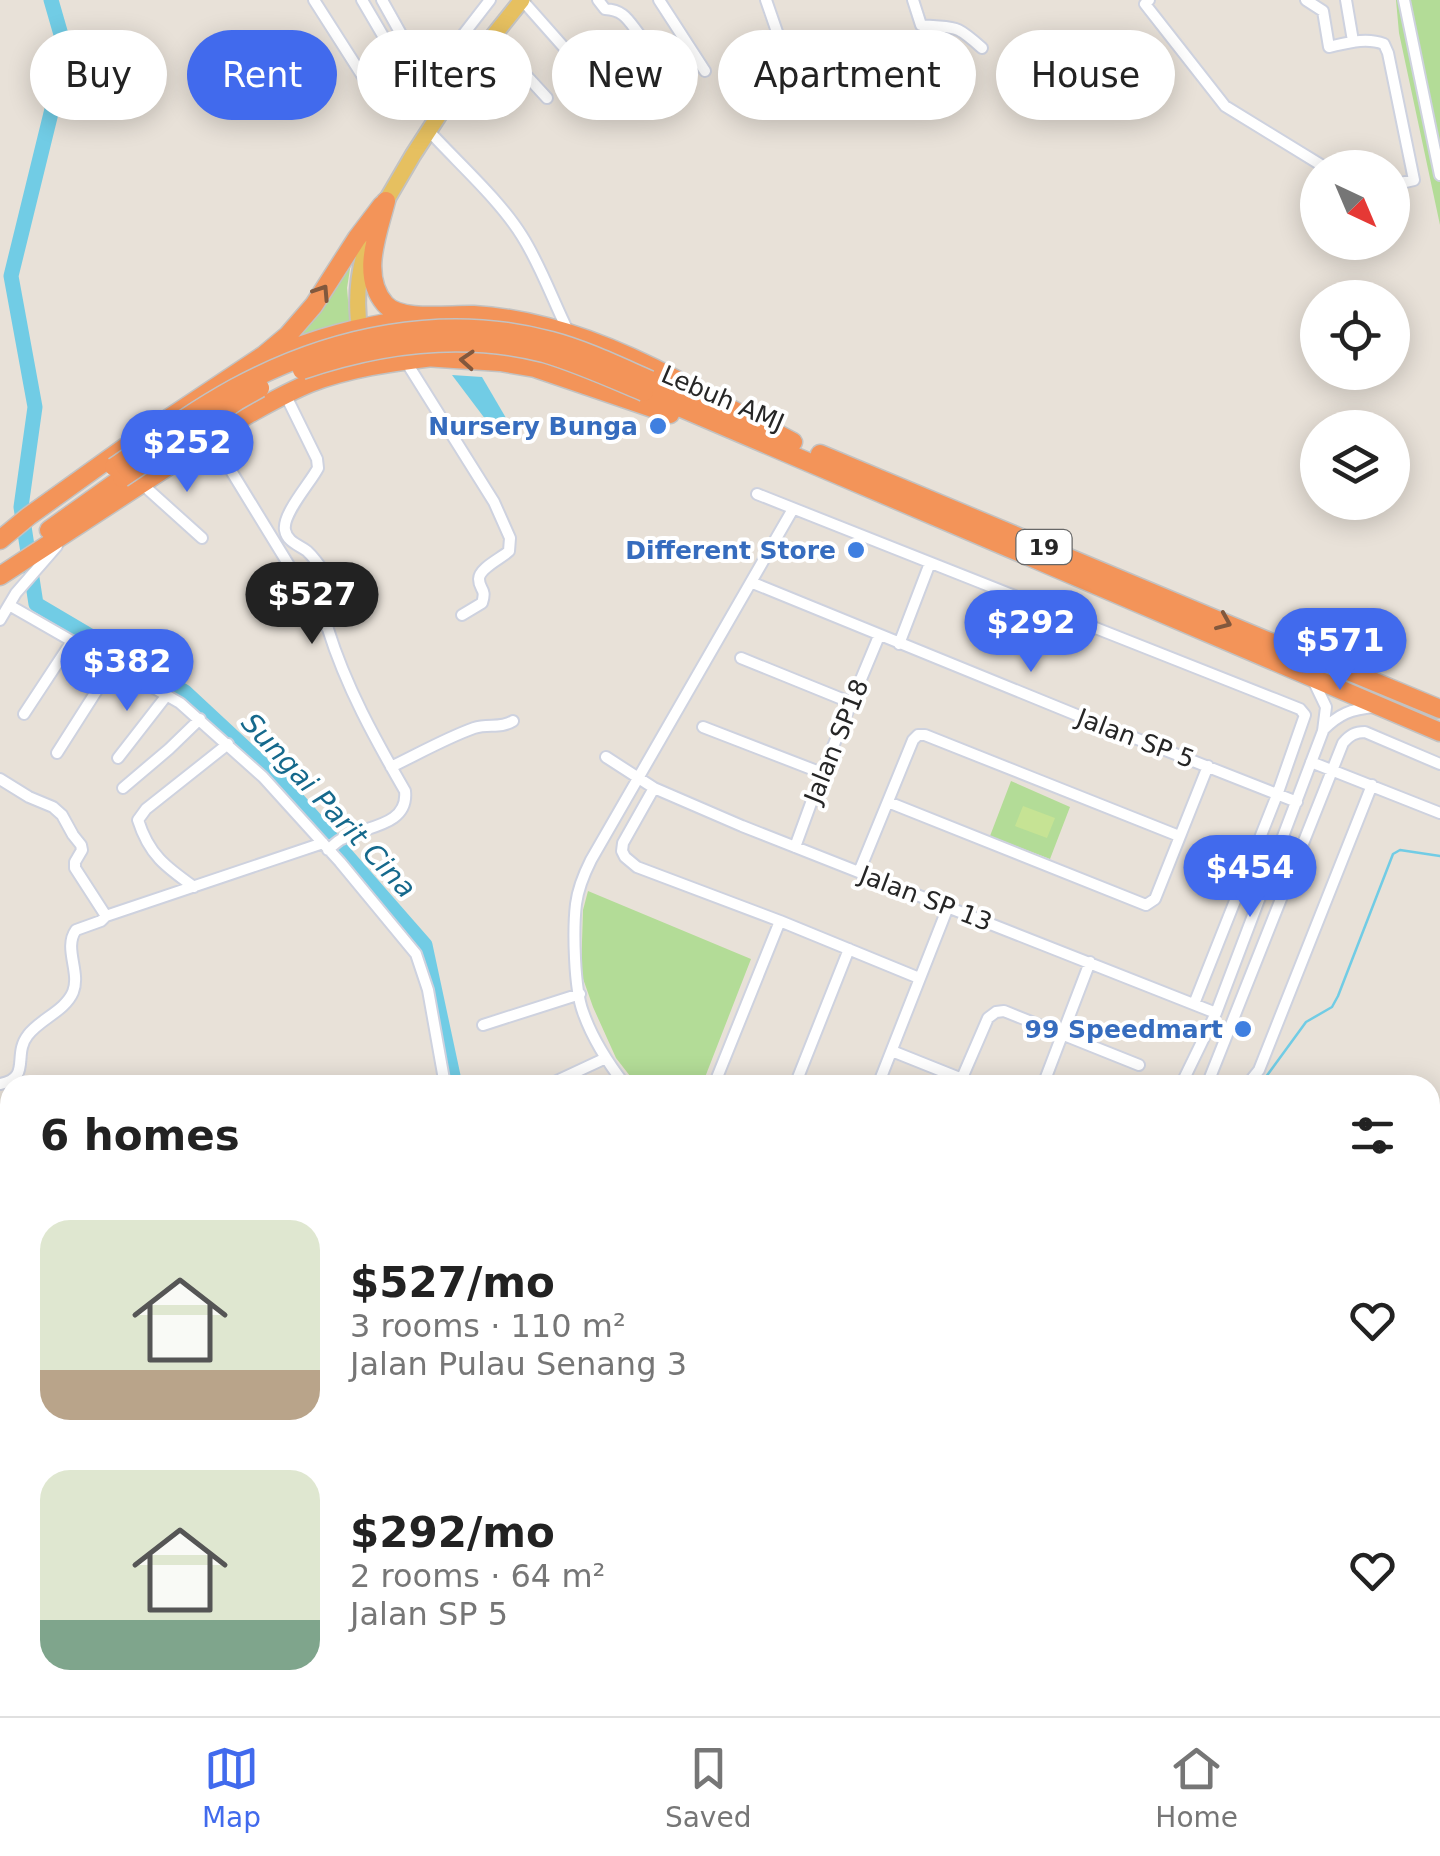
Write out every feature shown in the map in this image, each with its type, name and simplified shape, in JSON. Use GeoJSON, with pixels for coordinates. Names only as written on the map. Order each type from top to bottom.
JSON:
{"type":"FeatureCollection","features":[{"type":"Feature","properties":{"kind":"highway"},"geometry":{"type":"LineString","coordinates":[[386,201],[372,260],[375,286],[382,301],[395,312],[508,319],[596,342],[662,372],[790,447]]}},
{"type":"Feature","properties":{"kind":"highway"},"geometry":{"type":"LineString","coordinates":[[0,576],[25,542],[154,426],[264,355],[302,322],[386,201]]}},
{"type":"Feature","properties":{"kind":"highway"},"geometry":{"type":"LineString","coordinates":[[226,380],[311,341],[430,316]]}},
{"type":"Feature","properties":{"kind":"highway"},"geometry":{"type":"LineString","coordinates":[[430,316],[402,324],[396,330],[396,344],[403,353],[535,368],[790,447]]}},
{"type":"Feature","properties":{"kind":"highway"},"geometry":{"type":"LineString","coordinates":[[25,542],[74,528],[211,438],[331,372],[339,360],[337,350],[324,341],[311,341]]}},
{"type":"Feature","properties":{"kind":"highway","name":"Lebuh AMJ"},"geometry":{"type":"LineString","coordinates":[[0,567],[25,542],[118,473],[271,382],[333,359],[398,345],[432,341],[506,345],[647,386],[1440,732]]}},
{"type":"Feature","properties":{"kind":"highway"},"geometry":{"type":"LineString","coordinates":[[312,382],[372,366],[433,357]]}},
{"type":"Feature","properties":{"kind":"highway","name":"Lebuh AMJ"},"geometry":{"type":"LineString","coordinates":[[790,447],[1440,709]]}},
{"type":"Feature","properties":{"kind":"highway","name":"Lebuh AMJ"},"geometry":{"type":"LineString","coordinates":[[0,551],[25,542]]}},
{"type":"Feature","properties":{"kind":"main road"},"geometry":{"type":"LineString","coordinates":[[498,30],[522,0]]}},
{"type":"Feature","properties":{"kind":"main road"},"geometry":{"type":"LineString","coordinates":[[372,366],[364,327],[368,263],[386,201],[436,120]]}},
{"type":"Feature","properties":{"kind":"street"},"geometry":{"type":"LineString","coordinates":[[314,0],[357,67]]}},
{"type":"Feature","properties":{"kind":"street"},"geometry":{"type":"LineString","coordinates":[[362,0],[380,30]]}},
{"type":"Feature","properties":{"kind":"street"},"geometry":{"type":"LineString","coordinates":[[469,30],[490,0]]}},
{"type":"Feature","properties":{"kind":"street"},"geometry":{"type":"LineString","coordinates":[[522,0],[552,34]]}},
{"type":"Feature","properties":{"kind":"street"},"geometry":{"type":"LineString","coordinates":[[598,0],[605,9],[621,12],[637,30]]}},
{"type":"Feature","properties":{"kind":"street"},"geometry":{"type":"LineString","coordinates":[[659,0],[704,72]]}},
{"type":"Feature","properties":{"kind":"street"},"geometry":{"type":"LineString","coordinates":[[766,0],[776,30]]}},
{"type":"Feature","properties":{"kind":"street"},"geometry":{"type":"LineString","coordinates":[[913,0],[921,25],[957,28],[982,48]]}},
{"type":"Feature","properties":{"kind":"street"},"geometry":{"type":"LineString","coordinates":[[1149,0],[1145,4],[1225,106],[1300,152]]}},
{"type":"Feature","properties":{"kind":"street"},"geometry":{"type":"LineString","coordinates":[[1306,0],[1323,11],[1329,48],[1352,41],[1384,44],[1408,150]]}},
{"type":"Feature","properties":{"kind":"street"},"geometry":{"type":"LineString","coordinates":[[1346,0],[1352,41]]}},
{"type":"Feature","properties":{"kind":"street"},"geometry":{"type":"LineString","coordinates":[[1404,0],[1440,175]]}},
{"type":"Feature","properties":{"kind":"street"},"geometry":{"type":"LineString","coordinates":[[385,1],[401,30]]}},
{"type":"Feature","properties":{"kind":"street"},"geometry":{"type":"LineString","coordinates":[[532,82],[547,98]]}},
{"type":"Feature","properties":{"kind":"street"},"geometry":{"type":"LineString","coordinates":[[428,131],[521,234],[570,334]]}},
{"type":"Feature","properties":{"kind":"street"},"geometry":{"type":"LineString","coordinates":[[405,360],[494,502],[510,538],[509,551],[480,575],[485,592],[482,603],[462,616]]}},
{"type":"Feature","properties":{"kind":"street"},"geometry":{"type":"LineString","coordinates":[[285,394],[318,468],[299,496],[285,532],[294,545],[306,550],[336,589]]}},
{"type":"Feature","properties":{"kind":"street"},"geometry":{"type":"LineString","coordinates":[[17,1075],[21,1046],[28,1033],[72,995],[76,985],[72,935],[76,930],[106,916],[331,845],[390,820],[406,801],[405,791],[339,664],[328,629],[211,438]]}},
{"type":"Feature","properties":{"kind":"street"},"geometry":{"type":"LineString","coordinates":[[142,484],[202,538]]}},
{"type":"Feature","properties":{"kind":"street"},"geometry":{"type":"LineString","coordinates":[[757,494],[1300,709],[1305,715],[1304,722],[1194,1004]]}},
{"type":"Feature","properties":{"kind":"street"},"geometry":{"type":"LineString","coordinates":[[618,1075],[581,1008],[575,923],[580,883],[793,508]]}},
{"type":"Feature","properties":{"kind":"street"},"geometry":{"type":"LineString","coordinates":[[25,542],[16,593],[3,611],[72,641],[168,695],[228,744],[331,845],[416,954],[428,990],[443,1075]]}},
{"type":"Feature","properties":{"kind":"street"},"geometry":{"type":"LineString","coordinates":[[899,644],[930,563]]}},
{"type":"Feature","properties":{"kind":"street","name":"Jalan SP 5"},"geometry":{"type":"LineString","coordinates":[[752,583],[1297,802]]}},
{"type":"Feature","properties":{"kind":"street","name":"Jalan SP18"},"geometry":{"type":"LineString","coordinates":[[795,846],[879,636]]}},
{"type":"Feature","properties":{"kind":"street"},"geometry":{"type":"LineString","coordinates":[[24,714],[72,641]]}},
{"type":"Feature","properties":{"kind":"street"},"geometry":{"type":"LineString","coordinates":[[741,658],[852,703]]}},
{"type":"Feature","properties":{"kind":"street"},"geometry":{"type":"LineString","coordinates":[[58,753],[114,665]]}},
{"type":"Feature","properties":{"kind":"street"},"geometry":{"type":"LineString","coordinates":[[1185,1075],[1216,1013],[1323,731],[1326,706],[1312,678]]}},
{"type":"Feature","properties":{"kind":"street"},"geometry":{"type":"LineString","coordinates":[[118,758],[168,695]]}},
{"type":"Feature","properties":{"kind":"street"},"geometry":{"type":"LineString","coordinates":[[1323,731],[1353,709],[1380,707]]}},
{"type":"Feature","properties":{"kind":"street"},"geometry":{"type":"LineString","coordinates":[[123,788],[200,719]]}},
{"type":"Feature","properties":{"kind":"street"},"geometry":{"type":"LineString","coordinates":[[392,768],[471,729],[513,721]]}},
{"type":"Feature","properties":{"kind":"street"},"geometry":{"type":"LineString","coordinates":[[703,727],[822,773]]}},
{"type":"Feature","properties":{"kind":"street"},"geometry":{"type":"LineString","coordinates":[[1210,1075],[1343,743],[1349,736],[1366,732],[1440,764]]}},
{"type":"Feature","properties":{"kind":"street"},"geometry":{"type":"LineString","coordinates":[[859,872],[913,740],[925,734],[1179,836]]}},
{"type":"Feature","properties":{"kind":"street"},"geometry":{"type":"LineString","coordinates":[[194,888],[157,858],[138,820],[146,809],[228,744]]}},
{"type":"Feature","properties":{"kind":"street","name":"Jalan SP 13"},"geometry":{"type":"LineString","coordinates":[[606,758],[654,788],[1216,1013]]}},
{"type":"Feature","properties":{"kind":"street"},"geometry":{"type":"LineString","coordinates":[[1311,762],[1440,813]]}},
{"type":"Feature","properties":{"kind":"street"},"geometry":{"type":"LineString","coordinates":[[888,802],[1146,905],[1155,899],[1208,766]]}},
{"type":"Feature","properties":{"kind":"street"},"geometry":{"type":"LineString","coordinates":[[0,779],[53,806],[62,815],[81,845],[75,868],[106,916]]}},
{"type":"Feature","properties":{"kind":"street"},"geometry":{"type":"LineString","coordinates":[[1255,1075],[1372,786]]}},
{"type":"Feature","properties":{"kind":"street"},"geometry":{"type":"LineString","coordinates":[[654,788],[623,843],[625,857],[637,867],[919,978]]}},
{"type":"Feature","properties":{"kind":"street"},"geometry":{"type":"LineString","coordinates":[[882,1075],[948,907]]}},
{"type":"Feature","properties":{"kind":"street"},"geometry":{"type":"LineString","coordinates":[[718,1075],[780,921]]}},
{"type":"Feature","properties":{"kind":"street"},"geometry":{"type":"LineString","coordinates":[[799,1075],[849,949]]}},
{"type":"Feature","properties":{"kind":"street"},"geometry":{"type":"LineString","coordinates":[[1047,1075],[1090,962]]}},
{"type":"Feature","properties":{"kind":"street"},"geometry":{"type":"LineString","coordinates":[[483,1025],[580,994]]}},
{"type":"Feature","properties":{"kind":"street"},"geometry":{"type":"LineString","coordinates":[[963,1075],[983,1028],[996,1012],[1004,1011],[1140,1064]]}},
{"type":"Feature","properties":{"kind":"street"},"geometry":{"type":"LineString","coordinates":[[892,1051],[945,1075]]}},
{"type":"Feature","properties":{"kind":"street"},"geometry":{"type":"LineString","coordinates":[[569,1075],[606,1058]]}},
{"type":"Feature","properties":{"kind":"green space"},"geometry":{"type":"Polygon","coordinates":[[[1396,0],[1440,0],[1440,225],[1399,33],[1396,0]]]}},
{"type":"Feature","properties":{"kind":"green space"},"geometry":{"type":"Polygon","coordinates":[[[353,250],[347,288],[350,324],[292,339],[353,250]]]}},
{"type":"Feature","properties":{"kind":"green space"},"geometry":{"type":"Polygon","coordinates":[[[1011,781],[1070,807],[1050,859],[990,836],[1011,781]]]}},
{"type":"Feature","properties":{"kind":"green space"},"geometry":{"type":"Polygon","coordinates":[[[1023,806],[1055,818],[1047,838],[1015,826],[1023,806]]]}},
{"type":"Feature","properties":{"kind":"green space"},"geometry":{"type":"Polygon","coordinates":[[[588,891],[751,959],[706,1075],[629,1075],[616,1058],[581,973],[583,910],[588,891]]]}},
{"type":"Feature","properties":{"kind":"water"},"geometry":{"type":"Polygon","coordinates":[[[452,375],[482,377],[506,418],[492,428],[452,375]]]}},
{"type":"Feature","properties":{"kind":"waterway","name":"Sungai Parit Cina"},"geometry":{"type":"LineString","coordinates":[[51,0],[66,52],[11,276],[35,407],[21,507],[36,604],[185,692],[284,784],[425,945],[453,1075]]}},
{"type":"Feature","properties":{"kind":"waterway"},"geometry":{"type":"LineString","coordinates":[[1267,1075],[1306,1022],[1332,1007],[1393,854],[1400,850],[1440,856]]}},
{"type":"Feature","properties":{"kind":"place","name":"Nursery Bunga"},"geometry":{"type":"Point","coordinates":[658,426]}},
{"type":"Feature","properties":{"kind":"place","name":"Different Store"},"geometry":{"type":"Point","coordinates":[856,550]}},
{"type":"Feature","properties":{"kind":"place","name":"99 Speedmart"},"geometry":{"type":"Point","coordinates":[1243,1029]}}]}
